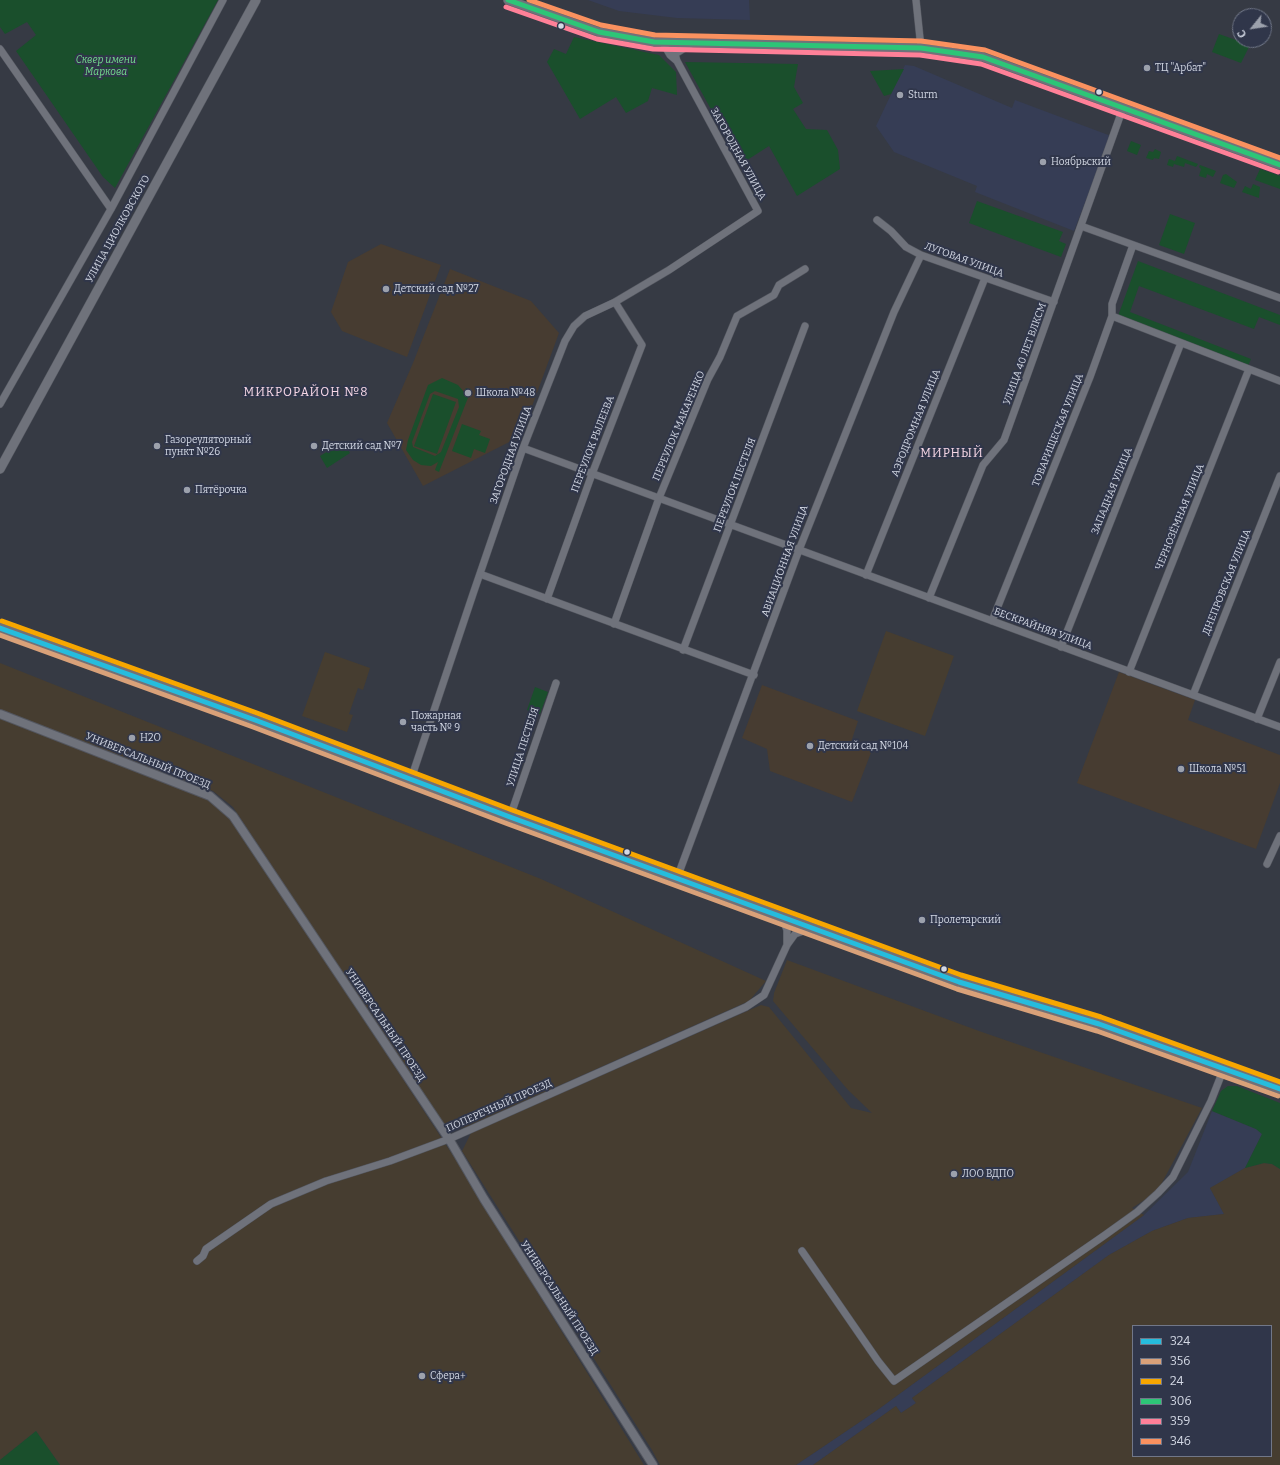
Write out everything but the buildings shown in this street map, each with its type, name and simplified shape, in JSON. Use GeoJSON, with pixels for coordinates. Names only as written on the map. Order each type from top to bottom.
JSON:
{"type":"FeatureCollection","features":[{"type":"Feature","properties":{"kind":"main road","name":"УЛИЦА ЦИОЛКОВСКОГО"},"geometry":{"type":"LineString","coordinates":[[0,469],[256,0]]}},
{"type":"Feature","properties":{"kind":"main road"},"geometry":{"type":"LineString","coordinates":[[508,0],[599,32],[663,43],[921,48],[983,57],[1280,165]]}},
{"type":"Feature","properties":{"kind":"main road"},"geometry":{"type":"LineString","coordinates":[[0,628],[255,720],[510,817],[959,982],[1100,1024],[1280,1089]]}},
{"type":"Feature","properties":{"kind":"street"},"geometry":{"type":"LineString","coordinates":[[0,404],[111,209],[223,0]]}},
{"type":"Feature","properties":{"kind":"street"},"geometry":{"type":"LineString","coordinates":[[916,0],[921,48]]}},
{"type":"Feature","properties":{"kind":"street","name":"ЗАГОРОДНАЯ УЛИЦА"},"geometry":{"type":"LineString","coordinates":[[412,779],[523,448],[565,341],[574,326],[585,316],[614,302],[669,270],[758,212],[677,61],[670,55],[663,43]]}},
{"type":"Feature","properties":{"kind":"street"},"geometry":{"type":"LineString","coordinates":[[677,61],[676,54],[691,44]]}},
{"type":"Feature","properties":{"kind":"street"},"geometry":{"type":"LineString","coordinates":[[0,49],[111,209]]}},
{"type":"Feature","properties":{"kind":"street","name":"УЛИЦА 40 ЛЕТ ВЛКСМ"},"geometry":{"type":"LineString","coordinates":[[928,598],[983,465],[1004,440],[1123,108]]}},
{"type":"Feature","properties":{"kind":"street","name":"ЛУГОВАЯ УЛИЦА"},"geometry":{"type":"LineString","coordinates":[[877,220],[891,231],[906,247],[922,255],[1054,302]]}},
{"type":"Feature","properties":{"kind":"street"},"geometry":{"type":"LineString","coordinates":[[1081,226],[1280,298]]}},
{"type":"Feature","properties":{"kind":"street","name":"ТОВАРИЩЕСКАЯ УЛИЦА"},"geometry":{"type":"LineString","coordinates":[[992,621],[1090,377],[1112,316],[1112,304],[1133,245]]}},
{"type":"Feature","properties":{"kind":"street","name":"АВИАЦИОННАЯ УЛИЦА"},"geometry":{"type":"LineString","coordinates":[[677,878],[696,824],[754,675],[799,550],[894,312],[922,255]]}},
{"type":"Feature","properties":{"kind":"street","name":"ПЕРЕУЛОК МАКАРЕНКО"},"geometry":{"type":"LineString","coordinates":[[614,624],[659,498],[708,379],[720,357],[737,316],[774,296],[779,285],[805,269]]}},
{"type":"Feature","properties":{"kind":"street","name":"АЭРОДРОМНАЯ УЛИЦА"},"geometry":{"type":"LineString","coordinates":[[866,575],[985,278]]}},
{"type":"Feature","properties":{"kind":"street","name":"ПЕРЕУЛОК РЫЛЕЕВА"},"geometry":{"type":"LineString","coordinates":[[547,599],[592,474],[642,345],[614,302]]}},
{"type":"Feature","properties":{"kind":"street"},"geometry":{"type":"LineString","coordinates":[[1112,316],[1280,382]]}},
{"type":"Feature","properties":{"kind":"street","name":"ПЕРЕУЛОК ПЕСТЕЛЯ"},"geometry":{"type":"LineString","coordinates":[[683,650],[805,326]]}},
{"type":"Feature","properties":{"kind":"street","name":"ЗАПАДНАЯ УЛИЦА"},"geometry":{"type":"LineString","coordinates":[[1061,647],[1181,343]]}},
{"type":"Feature","properties":{"kind":"street","name":"ЧЕРНОЗЁМНАЯ УЛИЦА"},"geometry":{"type":"LineString","coordinates":[[1129,672],[1249,369]]}},
{"type":"Feature","properties":{"kind":"street","name":"БЕСКРАЙНЯЯ УЛИЦА"},"geometry":{"type":"LineString","coordinates":[[523,448],[1280,727]]}},
{"type":"Feature","properties":{"kind":"street","name":"ДНЕПРОВСКАЯ УЛИЦА"},"geometry":{"type":"LineString","coordinates":[[1193,695],[1280,476]]}},
{"type":"Feature","properties":{"kind":"street"},"geometry":{"type":"LineString","coordinates":[[480,574],[754,675]]}},
{"type":"Feature","properties":{"kind":"street"},"geometry":{"type":"LineString","coordinates":[[1258,719],[1280,662]]}},
{"type":"Feature","properties":{"kind":"street","name":"УЛИЦА ПЕСТЕЛЯ"},"geometry":{"type":"LineString","coordinates":[[510,817],[556,683]]}},
{"type":"Feature","properties":{"kind":"street","name":"УНИВЕРСАЛЬНЫЙ ПРОЕЗД"},"geometry":{"type":"LineString","coordinates":[[0,714],[210,796],[234,816],[449,1139],[484,1199],[653,1465]]}},
{"type":"Feature","properties":{"kind":"street"},"geometry":{"type":"LineString","coordinates":[[1267,864],[1280,836]]}},
{"type":"Feature","properties":{"kind":"street","name":"ПОПЕРЕЧНЫЙ ПРОЕЗД"},"geometry":{"type":"LineString","coordinates":[[782,917],[787,930],[786,945]]}},
{"type":"Feature","properties":{"kind":"street","name":"ПОПЕРЕЧНЫЙ ПРОЕЗД"},"geometry":{"type":"LineString","coordinates":[[197,1261],[203,1256],[206,1249],[271,1204],[326,1181],[390,1161],[449,1139],[746,1007],[764,994],[786,945],[795,934],[811,928]]}},
{"type":"Feature","properties":{"kind":"street"},"geometry":{"type":"LineString","coordinates":[[802,1251],[878,1362],[894,1381],[1105,1235],[1137,1212],[1158,1193],[1173,1177],[1211,1101],[1224,1068]]}},
{"type":"Feature","properties":{"kind":"shaded area"},"geometry":{"type":"Polygon","coordinates":[[[588,0],[749,0],[750,20],[677,18],[619,11],[588,0]]]}},
{"type":"Feature","properties":{"kind":"shaded area"},"geometry":{"type":"Polygon","coordinates":[[[905,65],[914,66],[1012,108],[1015,100],[1111,136],[1074,231],[975,192],[977,186],[894,152],[876,126],[905,65]]]}},
{"type":"Feature","properties":{"kind":"shaded area","name":"Детский сад №27"},"geometry":{"type":"Polygon","coordinates":[[[381,244],[441,265],[407,357],[342,331],[331,312],[348,262],[381,244]]]}},
{"type":"Feature","properties":{"kind":"shaded area","name":"Школа №48"},"geometry":{"type":"Polygon","coordinates":[[[450,269],[531,301],[559,333],[521,436],[423,486],[387,423],[413,363],[450,269]]]}},
{"type":"Feature","properties":{"kind":"shaded area"},"geometry":{"type":"Polygon","coordinates":[[[886,631],[954,656],[925,736],[857,711],[886,631]]]}},
{"type":"Feature","properties":{"kind":"shaded area"},"geometry":{"type":"Polygon","coordinates":[[[325,652],[370,668],[363,690],[358,688],[349,714],[353,715],[347,732],[302,716],[325,652]]]}},
{"type":"Feature","properties":{"kind":"shaded area"},"geometry":{"type":"Polygon","coordinates":[[[0,663],[541,879],[766,981],[749,1001],[466,1127],[452,1130],[440,1120],[233,807],[213,791],[0,711],[0,663]]]}},
{"type":"Feature","properties":{"kind":"shaded area","name":"Школа №51"},"geometry":{"type":"Polygon","coordinates":[[[1119,672],[1195,700],[1188,720],[1280,755],[1280,783],[1256,849],[1077,783],[1119,672]]]}},
{"type":"Feature","properties":{"kind":"shaded area","name":"Детский сад №104"},"geometry":{"type":"Polygon","coordinates":[[[762,685],[858,721],[851,742],[872,750],[852,802],[770,771],[767,749],[742,738],[762,685]]]}},
{"type":"Feature","properties":{"kind":"shaded area"},"geometry":{"type":"Polygon","coordinates":[[[0,718],[195,791],[232,818],[454,1157],[644,1465],[60,1465],[36,1431],[0,1460],[0,718]]]}},
{"type":"Feature","properties":{"kind":"shaded area"},"geometry":{"type":"Polygon","coordinates":[[[787,960],[979,1031],[1202,1108],[1157,1192],[1132,1208],[1144,1215],[876,1411],[796,1465],[660,1465],[652,1450],[462,1151],[471,1133],[761,1005],[769,1007],[851,1108],[872,1113],[848,1090],[773,1001],[774,993],[787,960]]]}},
{"type":"Feature","properties":{"kind":"shaded area"},"geometry":{"type":"Polygon","coordinates":[[[1212,1111],[1256,1129],[1262,1134],[1245,1168],[1210,1188],[1224,1214],[1188,1218],[1152,1231],[1109,1255],[912,1398],[916,1403],[901,1413],[896,1406],[813,1465],[796,1465],[876,1411],[1144,1215],[1188,1172],[1212,1111]]]}},
{"type":"Feature","properties":{"kind":"shaded area"},"geometry":{"type":"Polygon","coordinates":[[[1264,1163],[1272,1164],[1280,1169],[1280,1465],[813,1465],[896,1406],[901,1413],[916,1403],[912,1398],[1109,1255],[1152,1231],[1188,1218],[1224,1214],[1210,1188],[1245,1168],[1264,1163]]]}},
{"type":"Feature","properties":{"kind":"green space","name":"Сквер имени Маркова"},"geometry":{"type":"Polygon","coordinates":[[[0,0],[218,0],[115,188],[103,177],[16,51],[36,35],[27,22],[5,34],[0,27],[0,0]]]}},
{"type":"Feature","properties":{"kind":"green space"},"geometry":{"type":"Polygon","coordinates":[[[1219,34],[1232,39],[1232,48],[1248,48],[1241,63],[1212,52],[1219,34]]]}},
{"type":"Feature","properties":{"kind":"green space"},"geometry":{"type":"Polygon","coordinates":[[[574,37],[659,55],[676,72],[677,95],[652,88],[648,101],[626,113],[616,97],[580,119],[547,62],[554,49],[566,54],[574,37]]]}},
{"type":"Feature","properties":{"kind":"green space"},"geometry":{"type":"Polygon","coordinates":[[[685,62],[798,64],[794,87],[803,103],[793,109],[806,129],[827,130],[838,150],[840,169],[797,196],[769,146],[741,164],[685,62]]]}},
{"type":"Feature","properties":{"kind":"green space"},"geometry":{"type":"Polygon","coordinates":[[[904,69],[891,94],[884,96],[870,71],[904,69]]]}},
{"type":"Feature","properties":{"kind":"green space"},"geometry":{"type":"Polygon","coordinates":[[[1131,141],[1141,145],[1137,155],[1127,151],[1131,141]]]}},
{"type":"Feature","properties":{"kind":"green space"},"geometry":{"type":"Polygon","coordinates":[[[1155,149],[1161,152],[1159,159],[1154,158],[1153,160],[1146,158],[1149,151],[1153,152],[1155,149]]]}},
{"type":"Feature","properties":{"kind":"green space"},"geometry":{"type":"Polygon","coordinates":[[[1177,156],[1198,164],[1196,167],[1185,163],[1184,167],[1174,164],[1173,167],[1167,165],[1169,159],[1175,161],[1177,156]]]}},
{"type":"Feature","properties":{"kind":"green space"},"geometry":{"type":"Polygon","coordinates":[[[1200,165],[1216,171],[1213,177],[1207,174],[1206,178],[1199,176],[1201,169],[1199,167],[1200,165]]]}},
{"type":"Feature","properties":{"kind":"green space"},"geometry":{"type":"Polygon","coordinates":[[[1260,169],[1280,176],[1280,189],[1255,180],[1260,169]]]}},
{"type":"Feature","properties":{"kind":"green space"},"geometry":{"type":"Polygon","coordinates":[[[1226,174],[1237,182],[1234,188],[1220,183],[1223,175],[1226,174]]]}},
{"type":"Feature","properties":{"kind":"green space"},"geometry":{"type":"Polygon","coordinates":[[[1253,184],[1260,187],[1259,198],[1242,192],[1245,186],[1251,189],[1253,184]]]}},
{"type":"Feature","properties":{"kind":"green space"},"geometry":{"type":"Polygon","coordinates":[[[977,201],[1063,232],[1059,241],[1066,244],[1061,257],[969,223],[977,201]]]}},
{"type":"Feature","properties":{"kind":"green space"},"geometry":{"type":"Polygon","coordinates":[[[1170,214],[1195,223],[1184,254],[1159,245],[1170,214]]]}},
{"type":"Feature","properties":{"kind":"green space"},"geometry":{"type":"Polygon","coordinates":[[[1138,261],[1280,315],[1280,325],[1259,317],[1254,329],[1139,286],[1130,312],[1251,359],[1248,366],[1118,316],[1138,261]]]}},
{"type":"Feature","properties":{"kind":"green space"},"geometry":{"type":"Polygon","coordinates":[[[442,378],[458,385],[464,392],[466,388],[471,390],[439,472],[435,470],[438,462],[431,466],[421,465],[413,460],[406,450],[408,440],[428,385],[442,378]],[[435,391],[430,394],[412,442],[413,447],[435,456],[441,452],[459,407],[458,399],[435,391]]]}},
{"type":"Feature","properties":{"kind":"green space"},"geometry":{"type":"Polygon","coordinates":[[[433,394],[456,402],[437,454],[414,446],[433,394]]]}},
{"type":"Feature","properties":{"kind":"green space"},"geometry":{"type":"Polygon","coordinates":[[[462,424],[481,431],[479,435],[490,439],[485,453],[474,449],[471,458],[452,451],[462,424]]]}},
{"type":"Feature","properties":{"kind":"green space"},"geometry":{"type":"Polygon","coordinates":[[[343,442],[350,453],[327,468],[320,456],[343,442]]]}},
{"type":"Feature","properties":{"kind":"green space"},"geometry":{"type":"Polygon","coordinates":[[[535,687],[548,692],[540,714],[527,710],[535,687]]]}},
{"type":"Feature","properties":{"kind":"green space"},"geometry":{"type":"Polygon","coordinates":[[[1228,1086],[1237,1086],[1280,1103],[1280,1169],[1272,1164],[1264,1163],[1245,1168],[1262,1134],[1256,1129],[1212,1111],[1221,1091],[1228,1086]]]}},
{"type":"Feature","properties":{"kind":"green space"},"geometry":{"type":"Polygon","coordinates":[[[36,1431],[60,1465],[0,1465],[0,1460],[36,1431]]]}},
{"type":"Feature","properties":{"kind":"transit line","name":"306"},"geometry":{"type":"LineString","coordinates":[[508,0],[599,32],[654,42],[921,48],[983,57],[1280,165]]}},
{"type":"Feature","properties":{"kind":"transit line","name":"346"},"geometry":{"type":"LineString","coordinates":[[529,0],[601,25],[655,35],[921,41],[985,50],[1280,158]]}},
{"type":"Feature","properties":{"kind":"transit line","name":"359"},"geometry":{"type":"LineString","coordinates":[[506,7],[597,39],[653,49],[920,55],[981,64],[1278,172]]}},
{"type":"Feature","properties":{"kind":"transit line","name":"24"},"geometry":{"type":"LineString","coordinates":[[2,621],[257,713],[512,810],[961,975],[1101,1017],[1280,1082]]}},
{"type":"Feature","properties":{"kind":"transit line","name":"324"},"geometry":{"type":"LineString","coordinates":[[0,628],[255,720],[510,817],[959,982],[1099,1024],[1280,1089]]}},
{"type":"Feature","properties":{"kind":"transit line","name":"356"},"geometry":{"type":"LineString","coordinates":[[0,635],[253,727],[508,824],[957,989],[1097,1031],[1278,1096]]}},
{"type":"Feature","properties":{"kind":"place","name":"ТЦ \"Арбат\""},"geometry":{"type":"Point","coordinates":[1147,68]}},
{"type":"Feature","properties":{"kind":"place","name":"Sturm"},"geometry":{"type":"Point","coordinates":[900,95]}},
{"type":"Feature","properties":{"kind":"place","name":"Ноябрьский"},"geometry":{"type":"Point","coordinates":[1043,162]}},
{"type":"Feature","properties":{"kind":"place","name":"Детский сад №27"},"geometry":{"type":"Point","coordinates":[386,289]}},
{"type":"Feature","properties":{"kind":"place","name":"Школа №48"},"geometry":{"type":"Point","coordinates":[468,393]}},
{"type":"Feature","properties":{"kind":"place","name":"Газореуляторный пункт №26"},"geometry":{"type":"Point","coordinates":[157,446]}},
{"type":"Feature","properties":{"kind":"place","name":"Детский сад №7"},"geometry":{"type":"Point","coordinates":[314,446]}},
{"type":"Feature","properties":{"kind":"place","name":"Пятёрочка"},"geometry":{"type":"Point","coordinates":[187,490]}},
{"type":"Feature","properties":{"kind":"place","name":"Пожарная часть № 9"},"geometry":{"type":"Point","coordinates":[403,722]}},
{"type":"Feature","properties":{"kind":"place","name":"Н2О"},"geometry":{"type":"Point","coordinates":[132,738]}},
{"type":"Feature","properties":{"kind":"place","name":"Детский сад №104"},"geometry":{"type":"Point","coordinates":[810,746]}},
{"type":"Feature","properties":{"kind":"place","name":"Школа №51"},"geometry":{"type":"Point","coordinates":[1181,769]}},
{"type":"Feature","properties":{"kind":"place","name":"Пролетарский"},"geometry":{"type":"Point","coordinates":[922,920]}},
{"type":"Feature","properties":{"kind":"place","name":"ЛОО ВДПО"},"geometry":{"type":"Point","coordinates":[954,1174]}},
{"type":"Feature","properties":{"kind":"place","name":"Сфера+"},"geometry":{"type":"Point","coordinates":[422,1376]}},
{"type":"Feature","properties":{"kind":"district","name":"МИКРОРАЙОН №8"},"geometry":{"type":"Point","coordinates":[306,393]}},
{"type":"Feature","properties":{"kind":"district","name":"МИРНЫЙ"},"geometry":{"type":"Point","coordinates":[952,454]}}]}
